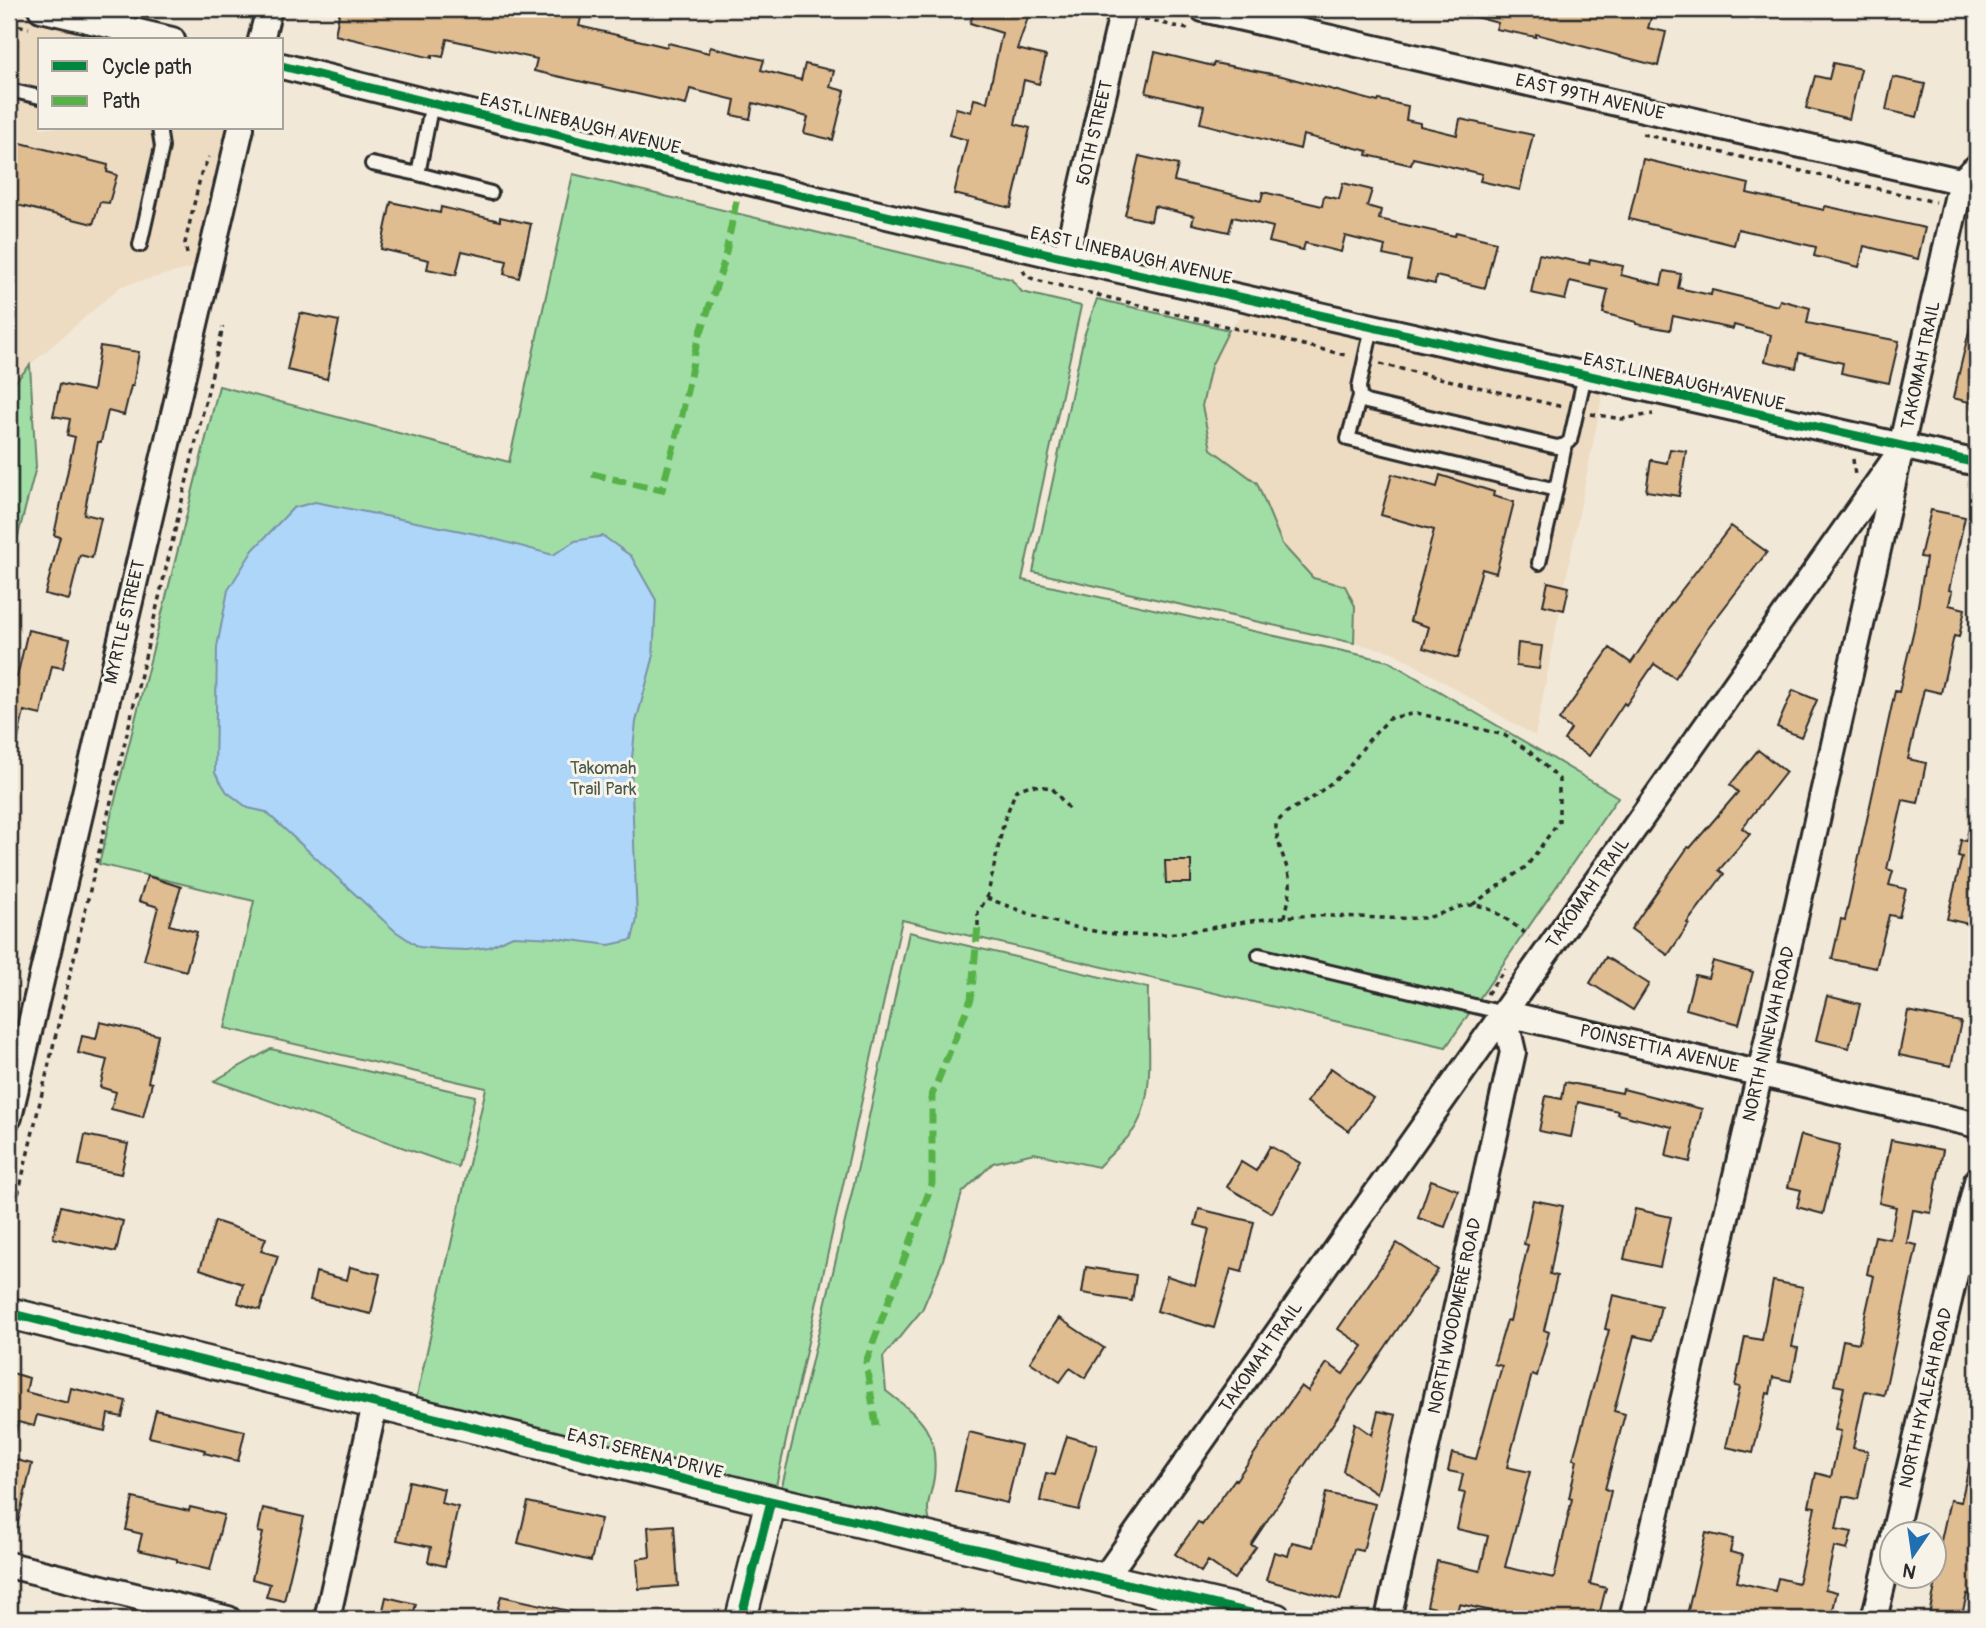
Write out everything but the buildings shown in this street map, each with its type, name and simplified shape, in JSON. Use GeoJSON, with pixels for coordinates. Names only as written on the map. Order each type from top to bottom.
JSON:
{"type":"FeatureCollection","features":[{"type":"Feature","properties":{"kind":"street"},"geometry":{"type":"LineString","coordinates":[[41,9],[164,38]]}},
{"type":"Feature","properties":{"kind":"street"},"geometry":{"type":"LineString","coordinates":[[261,38],[268,9]]}},
{"type":"Feature","properties":{"kind":"street","name":"50TH STREET"},"geometry":{"type":"LineString","coordinates":[[1078,260],[1130,13]]}},
{"type":"Feature","properties":{"kind":"street","name":"EAST 99TH AVENUE"},"geometry":{"type":"LineString","coordinates":[[1197,19],[1972,178]]}},
{"type":"Feature","properties":{"kind":"street","name":"EAST LINEBAUGH AVENUE"},"geometry":{"type":"LineString","coordinates":[[284,66],[1078,260],[1977,463]]}},
{"type":"Feature","properties":{"kind":"street","name":"MYRTLE STREET"},"geometry":{"type":"LineString","coordinates":[[9,1117],[241,130]]}},
{"type":"Feature","properties":{"kind":"street","name":"TAKOMAH TRAIL"},"geometry":{"type":"LineString","coordinates":[[1104,1579],[1903,447],[1972,178]]}},
{"type":"Feature","properties":{"kind":"street","name":"NORTH NINEVAH ROAD"},"geometry":{"type":"LineString","coordinates":[[1632,1619],[1903,447]]}},
{"type":"Feature","properties":{"kind":"street","name":"POINSETTIA AVENUE"},"geometry":{"type":"LineString","coordinates":[[1504,1013],[1977,1125]]}},
{"type":"Feature","properties":{"kind":"street","name":"NORTH WOODMERE ROAD"},"geometry":{"type":"LineString","coordinates":[[1388,1619],[1513,1052],[1504,1013]]}},
{"type":"Feature","properties":{"kind":"street","name":"NORTH HYALEAH ROAD"},"geometry":{"type":"LineString","coordinates":[[1897,1520],[1977,1181]]}},
{"type":"Feature","properties":{"kind":"street","name":"EAST SERENA DRIVE"},"geometry":{"type":"LineString","coordinates":[[9,1313],[771,1501],[1276,1619]]}},
{"type":"Feature","properties":{"kind":"street"},"geometry":{"type":"LineString","coordinates":[[327,1619],[375,1404]]}},
{"type":"Feature","properties":{"kind":"street"},"geometry":{"type":"LineString","coordinates":[[741,1619],[771,1501]]}},
{"type":"Feature","properties":{"kind":"street"},"geometry":{"type":"LineString","coordinates":[[9,1565],[228,1619]]}},
{"type":"Feature","properties":{"kind":"street"},"geometry":{"type":"LineString","coordinates":[[1874,1619],[1881,1590]]}},
{"type":"Feature","properties":{"kind":"lane"},"geometry":{"type":"LineString","coordinates":[[9,90],[38,97]]}},
{"type":"Feature","properties":{"kind":"lane"},"geometry":{"type":"LineString","coordinates":[[418,174],[432,103]]}},
{"type":"Feature","properties":{"kind":"lane"},"geometry":{"type":"LineString","coordinates":[[140,245],[162,148],[159,130]]}},
{"type":"Feature","properties":{"kind":"lane"},"geometry":{"type":"LineString","coordinates":[[372,164],[491,193]]}},
{"type":"Feature","properties":{"kind":"lane"},"geometry":{"type":"LineString","coordinates":[[1372,327],[1359,387],[1360,396],[1348,439],[1556,490]]}},
{"type":"Feature","properties":{"kind":"lane"},"geometry":{"type":"LineString","coordinates":[[1360,396],[1366,402],[1557,447],[1570,441],[1585,375]]}},
{"type":"Feature","properties":{"kind":"lane"},"geometry":{"type":"LineString","coordinates":[[1539,563],[1565,445]]}},
{"type":"Feature","properties":{"kind":"lane"},"geometry":{"type":"LineString","coordinates":[[1259,955],[1504,1013]]}},
{"type":"Feature","properties":{"kind":"path"},"geometry":{"type":"LineString","coordinates":[[1130,13],[1197,19]]}},
{"type":"Feature","properties":{"kind":"path"},"geometry":{"type":"LineString","coordinates":[[1641,134],[1940,204]]}},
{"type":"Feature","properties":{"kind":"path"},"geometry":{"type":"LineString","coordinates":[[188,264],[186,243],[201,174],[212,150]]}},
{"type":"Feature","properties":{"kind":"path"},"geometry":{"type":"LineString","coordinates":[[1078,260],[1084,293]]}},
{"type":"Feature","properties":{"kind":"path"},"geometry":{"type":"LineString","coordinates":[[9,1233],[223,327]]}},
{"type":"Feature","properties":{"kind":"path"},"geometry":{"type":"LineString","coordinates":[[987,898],[1035,916],[1096,931],[1142,935],[1284,916],[1342,915],[1378,920],[1427,917],[1472,905],[1527,866],[1559,821],[1559,779],[1530,752],[1504,735],[1417,713],[1390,718],[1368,741],[1346,771],[1312,798],[1287,812],[1276,823],[1275,835],[1285,861],[1290,885],[1284,916]]}},
{"type":"Feature","properties":{"kind":"path"},"geometry":{"type":"LineString","coordinates":[[978,926],[978,912],[987,898],[1004,821],[1016,790],[1031,785],[1052,788],[1070,810]]}},
{"type":"Feature","properties":{"kind":"path"},"geometry":{"type":"LineString","coordinates":[[1472,905],[1495,911],[1529,936]]}},
{"type":"Feature","properties":{"kind":"shaded area"},"geometry":{"type":"Polygon","coordinates":[[[9,13],[108,38],[38,38],[38,130],[229,130],[195,267],[121,286],[30,365],[9,389],[9,13]]]}},
{"type":"Feature","properties":{"kind":"shaded area"},"geometry":{"type":"Polygon","coordinates":[[[1245,311],[1603,392],[1535,736],[1393,652],[1354,643],[1355,606],[1313,579],[1282,544],[1257,483],[1211,449],[1202,406],[1211,366],[1229,330],[1245,311]]]}},
{"type":"Feature","properties":{"kind":"green space","name":"Takomah Trail Park"},"geometry":{"type":"Polygon","coordinates":[[[573,174],[1011,279],[1022,292],[1081,306],[1022,580],[1388,661],[1618,797],[1446,1047],[902,920],[775,1490],[416,1400],[486,1088],[225,1028],[254,901],[99,864],[219,386],[509,462],[573,174]]]}},
{"type":"Feature","properties":{"kind":"green space"},"geometry":{"type":"Polygon","coordinates":[[[1097,299],[1229,330],[1211,366],[1202,406],[1211,449],[1257,483],[1282,544],[1313,578],[1345,586],[1355,606],[1354,643],[1033,572],[1084,336],[1097,299]]]}},
{"type":"Feature","properties":{"kind":"green space"},"geometry":{"type":"Polygon","coordinates":[[[30,365],[36,467],[9,570],[9,389],[30,365]]]}},
{"type":"Feature","properties":{"kind":"green space"},"geometry":{"type":"Polygon","coordinates":[[[909,932],[1148,988],[1149,1079],[1142,1113],[1135,1128],[1098,1167],[1034,1153],[993,1163],[962,1193],[942,1263],[922,1310],[883,1357],[886,1391],[917,1417],[930,1436],[935,1461],[928,1506],[931,1526],[781,1490],[858,1167],[909,932]]]}},
{"type":"Feature","properties":{"kind":"green space"},"geometry":{"type":"Polygon","coordinates":[[[271,1049],[475,1096],[458,1167],[214,1081],[271,1049]]]}},
{"type":"Feature","properties":{"kind":"water"},"geometry":{"type":"Polygon","coordinates":[[[315,502],[476,534],[553,555],[575,541],[603,536],[631,556],[656,600],[653,659],[636,722],[631,767],[637,919],[632,940],[609,945],[513,936],[489,947],[467,950],[419,947],[395,931],[266,812],[248,808],[227,792],[215,773],[217,647],[228,590],[253,550],[293,508],[315,502]]]}},
{"type":"Feature","properties":{"kind":"marked path"},"geometry":{"type":"LineString","coordinates":[[592,474],[662,490],[682,415],[696,347],[724,262],[737,197]]}},
{"type":"Feature","properties":{"kind":"marked path"},"geometry":{"type":"LineString","coordinates":[[876,1426],[866,1362],[932,1184],[932,1095],[971,999],[978,926]]}},
{"type":"Feature","properties":{"kind":"cycle path"},"geometry":{"type":"LineString","coordinates":[[284,66],[1066,258],[1977,463]]}},
{"type":"Feature","properties":{"kind":"cycle path"},"geometry":{"type":"LineString","coordinates":[[9,1313],[771,1501],[1276,1619]]}},
{"type":"Feature","properties":{"kind":"cycle path"},"geometry":{"type":"LineString","coordinates":[[741,1619],[771,1501]]}}]}
